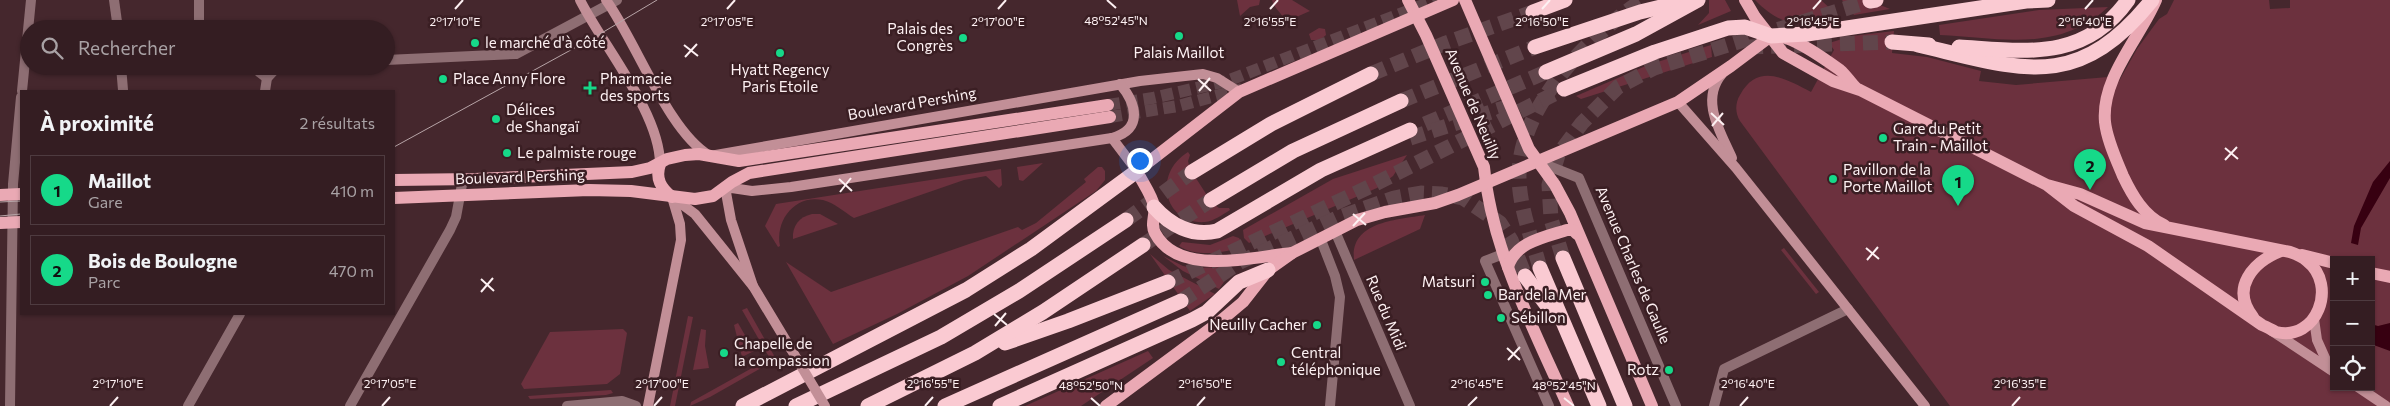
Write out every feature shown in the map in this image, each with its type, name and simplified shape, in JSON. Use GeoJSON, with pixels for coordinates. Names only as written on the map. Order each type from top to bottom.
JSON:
{"type":"FeatureCollection","features":[{"type":"Feature","properties":{"kind":"highway"},"geometry":{"type":"LineString","coordinates":[[1533,12],[1564,0]]}},
{"type":"Feature","properties":{"kind":"highway"},"geometry":{"type":"LineString","coordinates":[[1535,47],[1611,21],[1690,0]]}},
{"type":"Feature","properties":{"kind":"highway"},"geometry":{"type":"LineString","coordinates":[[1546,72],[1636,34],[1698,0]]}},
{"type":"Feature","properties":{"kind":"highway"},"geometry":{"type":"LineString","coordinates":[[1564,89],[1655,52],[1728,28],[1745,27],[1771,36],[1824,32],[2026,1],[2048,0]]}},
{"type":"Feature","properties":{"kind":"highway"},"geometry":{"type":"LineString","coordinates":[[1892,42],[2033,51],[2060,48],[2077,43],[2095,33],[2128,0]]}},
{"type":"Feature","properties":{"kind":"highway"},"geometry":{"type":"LineString","coordinates":[[1918,45],[2014,66],[2039,67],[2061,65],[2085,58],[2098,50],[2132,24],[2152,0]]}},
{"type":"Feature","properties":{"kind":"highway"},"geometry":{"type":"LineString","coordinates":[[1192,172],[1271,124],[1372,74]]}},
{"type":"Feature","properties":{"kind":"highway"},"geometry":{"type":"LineString","coordinates":[[1211,200],[1293,151],[1401,101]]}},
{"type":"Feature","properties":{"kind":"highway"},"geometry":{"type":"LineString","coordinates":[[1154,207],[1163,216],[1182,229],[1197,233],[1217,231],[1298,183],[1354,155],[1410,134]]}},
{"type":"Feature","properties":{"kind":"highway"},"geometry":{"type":"LineString","coordinates":[[743,406],[966,290],[1030,249],[1137,172]]}},
{"type":"Feature","properties":{"kind":"highway"},"geometry":{"type":"LineString","coordinates":[[796,406],[941,337],[1019,291],[1126,220]]}},
{"type":"Feature","properties":{"kind":"highway"},"geometry":{"type":"LineString","coordinates":[[868,406],[975,353],[1043,312],[1143,244]]}},
{"type":"Feature","properties":{"kind":"highway"},"geometry":{"type":"LineString","coordinates":[[1563,258],[1625,406]]}},
{"type":"Feature","properties":{"kind":"highway"},"geometry":{"type":"LineString","coordinates":[[1540,268],[1599,406]]}},
{"type":"Feature","properties":{"kind":"highway"},"geometry":{"type":"LineString","coordinates":[[1000,406],[1192,320],[1207,312],[1239,282],[1268,270]]}},
{"type":"Feature","properties":{"kind":"highway"},"geometry":{"type":"LineString","coordinates":[[1525,276],[1566,332]]}},
{"type":"Feature","properties":{"kind":"highway"},"geometry":{"type":"LineString","coordinates":[[975,353],[1068,321],[1168,282]]}},
{"type":"Feature","properties":{"kind":"highway"},"geometry":{"type":"LineString","coordinates":[[945,406],[1181,301]]}},
{"type":"Feature","properties":{"kind":"main road","name":"Avenue de Neuilly"},"geometry":{"type":"LineString","coordinates":[[1408,0],[1426,35],[1484,166],[1484,184],[1496,236],[1503,254]]}},
{"type":"Feature","properties":{"kind":"main road"},"geometry":{"type":"LineString","coordinates":[[1292,253],[1206,261],[1185,258],[1166,247],[1155,233],[1152,222],[1154,207],[1137,172],[1239,92],[1453,0]]}},
{"type":"Feature","properties":{"kind":"main road"},"geometry":{"type":"LineString","coordinates":[[1465,0],[1518,124],[1536,161],[1555,185],[1566,206],[1652,406]]}},
{"type":"Feature","properties":{"kind":"main road"},"geometry":{"type":"LineString","coordinates":[[1745,0],[1755,17],[1783,53],[1833,81],[1858,89],[2047,185],[2074,206],[2148,246],[2259,323],[2276,332],[2295,331],[2314,319],[2322,301],[2323,287],[2318,272],[2308,261],[2285,251],[2261,261],[2247,278],[2244,291],[2246,304],[2259,323]]}},
{"type":"Feature","properties":{"kind":"main road"},"geometry":{"type":"LineString","coordinates":[[2156,0],[2116,74],[2108,97],[2105,121],[2114,154],[2137,202],[2152,218],[2173,228]]}},
{"type":"Feature","properties":{"kind":"main road"},"geometry":{"type":"LineString","coordinates":[[1106,406],[1218,323],[1243,302],[1268,270],[1292,253],[1321,240],[1335,231],[1373,215],[1442,202],[1678,102],[1771,36]]}},
{"type":"Feature","properties":{"kind":"main road","name":"Boulevard Pershing"},"geometry":{"type":"LineString","coordinates":[[395,180],[632,172],[660,164],[667,159],[685,155],[739,160],[1109,111],[749,173],[713,196],[695,199],[631,191],[589,190],[395,198]]}},
{"type":"Feature","properties":{"kind":"main road"},"geometry":{"type":"LineString","coordinates":[[710,156],[724,164],[727,179],[725,187]]}},
{"type":"Feature","properties":{"kind":"main road"},"geometry":{"type":"LineString","coordinates":[[660,164],[658,179],[662,188],[672,197]]}},
{"type":"Feature","properties":{"kind":"main road"},"geometry":{"type":"LineString","coordinates":[[2047,185],[2080,194],[2134,220],[2330,262]]}},
{"type":"Feature","properties":{"kind":"main road"},"geometry":{"type":"LineString","coordinates":[[1508,267],[1510,258],[1522,246],[1568,230],[1574,230],[1577,234]]}},
{"type":"Feature","properties":{"kind":"main road"},"geometry":{"type":"LineString","coordinates":[[1503,254],[1568,406]]}},
{"type":"Feature","properties":{"kind":"main road"},"geometry":{"type":"LineString","coordinates":[[2375,273],[2390,279]]}},
{"type":"Feature","properties":{"kind":"main road"},"geometry":{"type":"LineString","coordinates":[[2375,282],[2390,279]]}},
{"type":"Feature","properties":{"kind":"main road"},"geometry":{"type":"LineString","coordinates":[[2322,301],[2330,296]]}},
{"type":"Feature","properties":{"kind":"street"},"geometry":{"type":"LineString","coordinates":[[29,20],[31,0]]}},
{"type":"Feature","properties":{"kind":"street"},"geometry":{"type":"LineString","coordinates":[[114,0],[117,20]]}},
{"type":"Feature","properties":{"kind":"street"},"geometry":{"type":"LineString","coordinates":[[199,0],[199,20]]}},
{"type":"Feature","properties":{"kind":"street"},"geometry":{"type":"LineString","coordinates":[[580,0],[644,110],[660,155],[660,164]]}},
{"type":"Feature","properties":{"kind":"street"},"geometry":{"type":"LineString","coordinates":[[395,60],[516,54],[611,2],[620,22],[684,132],[701,151],[710,156]]}},
{"type":"Feature","properties":{"kind":"street"},"geometry":{"type":"LineString","coordinates":[[1731,66],[1721,75],[1713,88],[1711,99],[1719,128],[1736,168]]}},
{"type":"Feature","properties":{"kind":"street","name":"Boulevard Pershing"},"geometry":{"type":"LineString","coordinates":[[710,156],[1120,84],[1203,74],[1217,78],[1239,92]]}},
{"type":"Feature","properties":{"kind":"street"},"geometry":{"type":"LineString","coordinates":[[22,90],[24,75]]}},
{"type":"Feature","properties":{"kind":"street"},"geometry":{"type":"LineString","coordinates":[[121,75],[122,90]]}},
{"type":"Feature","properties":{"kind":"street"},"geometry":{"type":"LineString","coordinates":[[263,75],[267,78]]}},
{"type":"Feature","properties":{"kind":"street"},"geometry":{"type":"LineString","coordinates":[[265,90],[267,78],[270,75]]}},
{"type":"Feature","properties":{"kind":"street"},"geometry":{"type":"LineString","coordinates":[[753,286],[731,220],[725,187],[752,192],[1112,138],[1127,129],[1135,115],[1132,99],[1120,84]]}},
{"type":"Feature","properties":{"kind":"street"},"geometry":{"type":"LineString","coordinates":[[1678,102],[1736,168],[1924,406]]}},
{"type":"Feature","properties":{"kind":"street"},"geometry":{"type":"LineString","coordinates":[[10,406],[11,194],[20,107]]}},
{"type":"Feature","properties":{"kind":"street"},"geometry":{"type":"LineString","coordinates":[[1112,138],[1137,172]]}},
{"type":"Feature","properties":{"kind":"street","name":"Avenue Charles de Gaulle"},"geometry":{"type":"LineString","coordinates":[[1536,161],[1579,178],[1676,406]]}},
{"type":"Feature","properties":{"kind":"street"},"geometry":{"type":"LineString","coordinates":[[350,406],[450,230],[461,196],[463,179]]}},
{"type":"Feature","properties":{"kind":"street"},"geometry":{"type":"LineString","coordinates":[[672,197],[695,214],[753,286],[825,406]]}},
{"type":"Feature","properties":{"kind":"street"},"geometry":{"type":"LineString","coordinates":[[648,406],[681,240],[680,224],[672,197]]}},
{"type":"Feature","properties":{"kind":"street","name":"Rue du Midi"},"geometry":{"type":"LineString","coordinates":[[1335,231],[1410,406]]}},
{"type":"Feature","properties":{"kind":"street"},"geometry":{"type":"LineString","coordinates":[[1321,240],[1339,291],[1340,313],[1330,406]]}},
{"type":"Feature","properties":{"kind":"street"},"geometry":{"type":"LineString","coordinates":[[1503,254],[1485,261],[1549,406]]}},
{"type":"Feature","properties":{"kind":"street"},"geometry":{"type":"LineString","coordinates":[[1339,291],[1356,282]]}},
{"type":"Feature","properties":{"kind":"street"},"geometry":{"type":"LineString","coordinates":[[1714,406],[1724,369],[1848,309]]}},
{"type":"Feature","properties":{"kind":"street"},"geometry":{"type":"LineString","coordinates":[[188,406],[239,315]]}},
{"type":"Feature","properties":{"kind":"street"},"geometry":{"type":"LineString","coordinates":[[2314,319],[2317,340],[2330,367]]}},
{"type":"Feature","properties":{"kind":"street"},"geometry":{"type":"LineString","coordinates":[[2259,323],[2330,370]]}},
{"type":"Feature","properties":{"kind":"street"},"geometry":{"type":"LineString","coordinates":[[2364,391],[2386,406]]}},
{"type":"Feature","properties":{"kind":"street"},"geometry":{"type":"LineString","coordinates":[[567,406],[622,401],[636,406]]}},
{"type":"Feature","properties":{"kind":"shaded area"},"geometry":{"type":"Polygon","coordinates":[[[1237,0],[1260,0],[1259,5],[1250,7],[1240,16],[1237,0]]]}},
{"type":"Feature","properties":{"kind":"shaded area"},"geometry":{"type":"Polygon","coordinates":[[[1272,0],[1292,0],[1310,11],[1285,22],[1272,0]]]}},
{"type":"Feature","properties":{"kind":"shaded area"},"geometry":{"type":"Polygon","coordinates":[[[1709,0],[1725,0],[1731,11],[1698,25],[1709,13],[1709,0]]]}},
{"type":"Feature","properties":{"kind":"shaded area"},"geometry":{"type":"Polygon","coordinates":[[[1755,0],[1821,0],[1837,15],[1841,22],[1805,25],[1784,21],[1755,0]]]}},
{"type":"Feature","properties":{"kind":"shaded area"},"geometry":{"type":"Polygon","coordinates":[[[1842,0],[1868,0],[1890,9],[1854,15],[1842,0]]]}},
{"type":"Feature","properties":{"kind":"shaded area"},"geometry":{"type":"Polygon","coordinates":[[[2174,0],[2269,0],[2270,9],[2290,8],[2290,0],[2390,0],[2390,406],[1950,406],[1740,121],[1736,111],[1738,98],[1747,85],[1755,79],[1773,76],[1792,82],[1811,92],[1834,50],[1829,43],[1852,36],[1894,31],[1892,53],[1927,57],[1981,71],[1979,81],[2016,85],[2108,77],[2119,81],[2137,49],[2159,19],[2167,14],[2174,0]]]}},
{"type":"Feature","properties":{"kind":"shaded area"},"geometry":{"type":"Polygon","coordinates":[[[2108,7],[2089,22],[2070,31],[2049,37],[2007,40],[1940,35],[1939,25],[2039,10],[2108,7]]]}},
{"type":"Feature","properties":{"kind":"shaded area"},"geometry":{"type":"Polygon","coordinates":[[[1319,28],[1325,29],[1326,35],[1320,40],[1311,40],[1309,34],[1319,28]]]}},
{"type":"Feature","properties":{"kind":"shaded area"},"geometry":{"type":"Polygon","coordinates":[[[1711,45],[1712,57],[1581,99],[1576,96],[1648,65],[1711,45]]]}},
{"type":"Feature","properties":{"kind":"shaded area"},"geometry":{"type":"Polygon","coordinates":[[[1188,152],[1190,155],[1188,161],[1190,169],[1212,203],[1219,208],[1229,208],[1230,210],[1218,218],[1205,222],[1192,221],[1181,216],[1173,207],[1168,197],[1167,185],[1170,173],[1177,162],[1188,152]]]}},
{"type":"Feature","properties":{"kind":"shaded area"},"geometry":{"type":"Polygon","coordinates":[[[1407,155],[1393,176],[1377,188],[1249,243],[1244,238],[1243,230],[1333,179],[1407,155]]]}},
{"type":"Feature","properties":{"kind":"shaded area"},"geometry":{"type":"Polygon","coordinates":[[[2390,161],[2390,178],[2361,228],[2358,245],[2351,243],[2354,226],[2373,182],[2390,161]]]}},
{"type":"Feature","properties":{"kind":"shaded area"},"geometry":{"type":"Polygon","coordinates":[[[1043,163],[1023,181],[1019,180],[1017,167],[1043,163]]]}},
{"type":"Feature","properties":{"kind":"shaded area"},"geometry":{"type":"Polygon","coordinates":[[[1098,167],[1102,167],[1105,171],[1105,180],[1096,191],[968,276],[897,314],[833,344],[786,262],[831,292],[1018,227],[1022,230],[1036,223],[1086,182],[1084,179],[1098,167]]]}},
{"type":"Feature","properties":{"kind":"shaded area"},"geometry":{"type":"Polygon","coordinates":[[[1001,169],[1002,185],[999,188],[986,176],[964,180],[854,218],[827,201],[813,199],[804,201],[796,205],[784,218],[779,236],[780,246],[778,247],[765,226],[776,204],[1001,169]]]}},
{"type":"Feature","properties":{"kind":"shaded area"},"geometry":{"type":"Polygon","coordinates":[[[820,214],[838,224],[793,239],[797,223],[803,217],[820,214]]]}},
{"type":"Feature","properties":{"kind":"shaded area"},"geometry":{"type":"Polygon","coordinates":[[[1425,215],[1420,229],[1354,260],[1355,247],[1359,237],[1367,230],[1389,221],[1425,215]]]}},
{"type":"Feature","properties":{"kind":"shaded area"},"geometry":{"type":"Polygon","coordinates":[[[1233,236],[1239,238],[1243,245],[1211,253],[1194,252],[1179,246],[1182,242],[1210,245],[1233,236]]]}},
{"type":"Feature","properties":{"kind":"shaded area"},"geometry":{"type":"Polygon","coordinates":[[[1784,248],[1819,292],[1816,294],[1781,250],[1784,248]]]}},
{"type":"Feature","properties":{"kind":"shaded area"},"geometry":{"type":"Polygon","coordinates":[[[1150,254],[1169,270],[1215,294],[1190,311],[1150,254]]]}},
{"type":"Feature","properties":{"kind":"shaded area"},"geometry":{"type":"Polygon","coordinates":[[[1163,256],[1183,266],[1194,268],[1220,267],[1227,271],[1226,279],[1219,289],[1183,271],[1163,256]]]}},
{"type":"Feature","properties":{"kind":"shaded area"},"geometry":{"type":"Polygon","coordinates":[[[747,308],[776,359],[772,362],[742,310],[747,308]]]}},
{"type":"Feature","properties":{"kind":"shaded area"},"geometry":{"type":"Polygon","coordinates":[[[688,316],[693,317],[675,406],[670,406],[688,316]]]}},
{"type":"Feature","properties":{"kind":"shaded area"},"geometry":{"type":"Polygon","coordinates":[[[738,323],[754,351],[742,357],[734,325],[738,323]]]}},
{"type":"Feature","properties":{"kind":"shaded area"},"geometry":{"type":"Polygon","coordinates":[[[2390,323],[2390,351],[2375,345],[2375,325],[2390,323]]]}},
{"type":"Feature","properties":{"kind":"shaded area"},"geometry":{"type":"Polygon","coordinates":[[[623,329],[627,333],[620,374],[607,384],[524,389],[521,384],[550,332],[623,329]]]}},
{"type":"Feature","properties":{"kind":"shaded area"},"geometry":{"type":"Polygon","coordinates":[[[701,329],[706,330],[705,346],[709,368],[693,370],[701,329]]]}},
{"type":"Feature","properties":{"kind":"shaded area"},"geometry":{"type":"Polygon","coordinates":[[[1148,351],[1153,358],[1081,406],[1025,406],[1148,351]]]}},
{"type":"Feature","properties":{"kind":"shaded area"},"geometry":{"type":"Polygon","coordinates":[[[761,363],[763,367],[690,406],[691,402],[761,363]]]}},
{"type":"Feature","properties":{"kind":"shaded area"},"geometry":{"type":"Polygon","coordinates":[[[611,390],[613,393],[606,395],[530,399],[528,396],[611,390]]]}},
{"type":"Feature","properties":{"kind":"tunnel"},"geometry":{"type":"LineString","coordinates":[[1108,105],[1153,98],[1227,81],[1436,0]]}},
{"type":"Feature","properties":{"kind":"tunnel"},"geometry":{"type":"LineString","coordinates":[[1540,268],[1524,213],[1519,179],[1521,152],[1530,126],[1543,101],[1560,76],[1579,54],[1600,33],[1643,0]]}},
{"type":"Feature","properties":{"kind":"tunnel"},"geometry":{"type":"LineString","coordinates":[[1563,258],[1551,219],[1549,185],[1558,155],[1582,123],[1618,87],[1654,68],[1870,1]]}},
{"type":"Feature","properties":{"kind":"tunnel"},"geometry":{"type":"LineString","coordinates":[[1371,74],[1446,43],[1533,12]]}},
{"type":"Feature","properties":{"kind":"tunnel"},"geometry":{"type":"LineString","coordinates":[[1748,47],[1892,42]]}},
{"type":"Feature","properties":{"kind":"tunnel"},"geometry":{"type":"LineString","coordinates":[[1401,101],[1535,47]]}},
{"type":"Feature","properties":{"kind":"tunnel"},"geometry":{"type":"LineString","coordinates":[[1425,124],[1546,72]]}},
{"type":"Feature","properties":{"kind":"tunnel"},"geometry":{"type":"LineString","coordinates":[[1110,117],[1178,106],[1242,89]]}},
{"type":"Feature","properties":{"kind":"tunnel"},"geometry":{"type":"LineString","coordinates":[[1168,282],[1369,187],[1564,89]]}},
{"type":"Feature","properties":{"kind":"tunnel"},"geometry":{"type":"LineString","coordinates":[[1410,138],[1519,103]]}},
{"type":"Feature","properties":{"kind":"tunnel"},"geometry":{"type":"LineString","coordinates":[[1126,220],[1192,172]]}},
{"type":"Feature","properties":{"kind":"tunnel"},"geometry":{"type":"LineString","coordinates":[[1181,301],[1240,262],[1337,218],[1394,198],[1421,193],[1463,198],[1500,223],[1511,240],[1525,276]]}},
{"type":"Feature","properties":{"kind":"tunnel"},"geometry":{"type":"LineString","coordinates":[[1143,245],[1211,200]]}},
{"type":"Feature","properties":{"kind":"tram line"},"geometry":{"type":"LineString","coordinates":[[395,146],[600,34],[657,0]]}},
{"type":"Feature","properties":{"kind":"tram line"},"geometry":{"type":"LineString","coordinates":[[0,202],[20,201]]}},
{"type":"Feature","properties":{"kind":"tram line"},"geometry":{"type":"LineString","coordinates":[[0,216],[20,214]]}},
{"type":"Feature","properties":{"kind":"place","name":"Palais Maillot"},"geometry":{"type":"Point","coordinates":[1179,36]}},
{"type":"Feature","properties":{"kind":"place","name":"Palais des Congrès"},"geometry":{"type":"Point","coordinates":[963,38]}},
{"type":"Feature","properties":{"kind":"place","name":"le marché d'à côté"},"geometry":{"type":"Point","coordinates":[475,43]}},
{"type":"Feature","properties":{"kind":"place","name":"Hyatt Regency Paris Etoile"},"geometry":{"type":"Point","coordinates":[780,53]}},
{"type":"Feature","properties":{"kind":"place","name":"Place Anny Flore"},"geometry":{"type":"Point","coordinates":[443,79]}},
{"type":"Feature","properties":{"kind":"place","name":"Pharmacie des sports"},"geometry":{"type":"Point","coordinates":[590,88]}},
{"type":"Feature","properties":{"kind":"place","name":"Délices de Shangaï"},"geometry":{"type":"Point","coordinates":[496,119]}},
{"type":"Feature","properties":{"kind":"place","name":"Gare du Petit Train - Maillot"},"geometry":{"type":"Point","coordinates":[1883,138]}},
{"type":"Feature","properties":{"kind":"place","name":"Le palmiste rouge"},"geometry":{"type":"Point","coordinates":[507,153]}},
{"type":"Feature","properties":{"kind":"place","name":"Pavillon de la Porte Maillot"},"geometry":{"type":"Point","coordinates":[1833,179]}},
{"type":"Feature","properties":{"kind":"place","name":"Bois de Boulogne"},"geometry":{"type":"Point","coordinates":[2090,190]}},
{"type":"Feature","properties":{"kind":"place","name":"Maillot"},"geometry":{"type":"Point","coordinates":[1958,206]}},
{"type":"Feature","properties":{"kind":"place","name":"Matsuri"},"geometry":{"type":"Point","coordinates":[1485,282]}},
{"type":"Feature","properties":{"kind":"place","name":"Bar de la Mer"},"geometry":{"type":"Point","coordinates":[1488,295]}},
{"type":"Feature","properties":{"kind":"place","name":"Sébillon"},"geometry":{"type":"Point","coordinates":[1501,318]}},
{"type":"Feature","properties":{"kind":"place","name":"Neuilly Cacher"},"geometry":{"type":"Point","coordinates":[1317,325]}},
{"type":"Feature","properties":{"kind":"place","name":"Chapelle de la compassion"},"geometry":{"type":"Point","coordinates":[724,353]}},
{"type":"Feature","properties":{"kind":"place","name":"Central téléphonique"},"geometry":{"type":"Point","coordinates":[1281,362]}},
{"type":"Feature","properties":{"kind":"place","name":"Rotz"},"geometry":{"type":"Point","coordinates":[1669,370]}}]}
